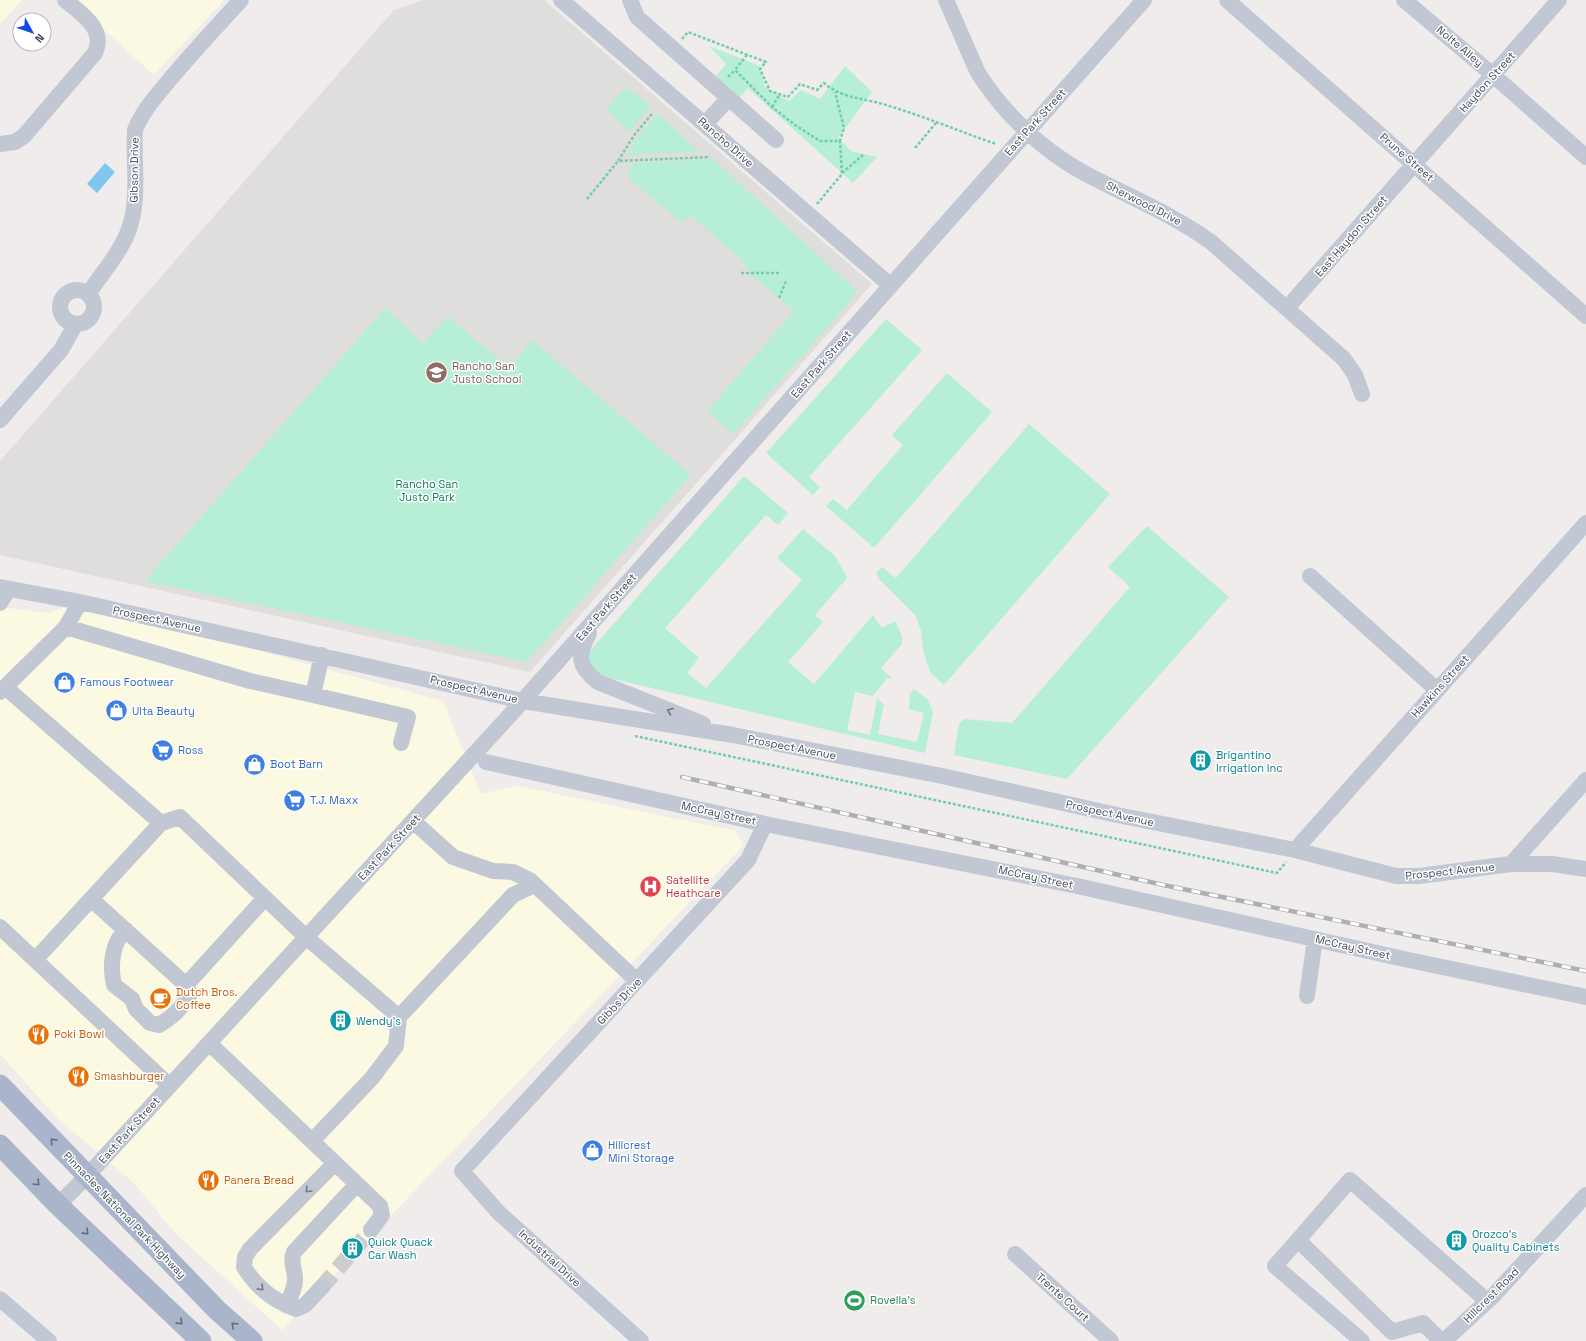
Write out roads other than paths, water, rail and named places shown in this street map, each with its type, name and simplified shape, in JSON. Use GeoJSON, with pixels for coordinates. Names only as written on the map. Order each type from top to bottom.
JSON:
{"type":"FeatureCollection","features":[{"type":"Feature","properties":{"kind":"main road","name":"Pinnacles National Park Highway"},"geometry":{"type":"LineString","coordinates":[[0,1085],[217,1310],[252,1341]]}},
{"type":"Feature","properties":{"kind":"main road"},"geometry":{"type":"LineString","coordinates":[[0,1145],[58,1205],[201,1341]]}},
{"type":"Feature","properties":{"kind":"street"},"geometry":{"type":"LineString","coordinates":[[0,144],[15,142],[24,136],[95,53],[99,46],[98,34],[90,21],[66,0]]}},
{"type":"Feature","properties":{"kind":"street","name":"Gibson Drive"},"geometry":{"type":"LineString","coordinates":[[88,294],[123,242],[130,228],[133,210],[135,130],[139,120],[146,108],[183,64],[240,0]]}},
{"type":"Feature","properties":{"kind":"street","name":"Rancho Drive"},"geometry":{"type":"LineString","coordinates":[[561,0],[890,285]]}},
{"type":"Feature","properties":{"kind":"street"},"geometry":{"type":"LineString","coordinates":[[630,0],[637,17],[776,140]]}},
{"type":"Feature","properties":{"kind":"street","name":"Sherwood Drive"},"geometry":{"type":"LineString","coordinates":[[946,0],[978,73],[985,84],[1026,131],[1044,146],[1085,174],[1157,208],[1187,225],[1226,254],[1344,359],[1355,375],[1362,394]]}},
{"type":"Feature","properties":{"kind":"street","name":"East Park Street"},"geometry":{"type":"LineString","coordinates":[[58,1205],[87,1176],[523,701],[1026,131],[1144,0]]}},
{"type":"Feature","properties":{"kind":"street","name":"Prune Street"},"geometry":{"type":"LineString","coordinates":[[1227,0],[1586,316]]}},
{"type":"Feature","properties":{"kind":"street","name":"Nolte Alley"},"geometry":{"type":"LineString","coordinates":[[1404,0],[1493,75],[1586,157]]}},
{"type":"Feature","properties":{"kind":"street","name":"Haydon Street"},"geometry":{"type":"LineString","coordinates":[[1415,164],[1559,0]]}},
{"type":"Feature","properties":{"kind":"street"},"geometry":{"type":"LineString","coordinates":[[705,124],[729,98]]}},
{"type":"Feature","properties":{"kind":"street","name":"East Haydon Street"},"geometry":{"type":"LineString","coordinates":[[1287,308],[1415,164]]}},
{"type":"Feature","properties":{"kind":"street"},"geometry":{"type":"LineString","coordinates":[[79,290],[88,294],[93,301],[94,308],[92,315],[87,321],[75,325],[67,322],[61,315],[59,307],[61,300],[71,291],[79,290]]}},
{"type":"Feature","properties":{"kind":"street"},"geometry":{"type":"LineString","coordinates":[[0,420],[61,350],[75,325]]}},
{"type":"Feature","properties":{"kind":"street","name":"Hawkins Street"},"geometry":{"type":"LineString","coordinates":[[1296,850],[1586,523]]}},
{"type":"Feature","properties":{"kind":"street"},"geometry":{"type":"LineString","coordinates":[[1310,576],[1437,690]]}},
{"type":"Feature","properties":{"kind":"street"},"geometry":{"type":"LineString","coordinates":[[0,603],[5,588]]}},
{"type":"Feature","properties":{"kind":"street","name":"Prospect Avenue"},"geometry":{"type":"LineString","coordinates":[[5,588],[80,602],[523,701],[733,735],[942,776],[1117,815],[1296,850],[1396,876],[1419,876],[1511,864],[1552,864],[1586,869]]}},
{"type":"Feature","properties":{"kind":"street"},"geometry":{"type":"LineString","coordinates":[[80,602],[66,627],[2,690],[161,823]]}},
{"type":"Feature","properties":{"kind":"street"},"geometry":{"type":"LineString","coordinates":[[599,615],[584,642],[581,652],[583,668],[588,674],[598,682],[733,735]]}},
{"type":"Feature","properties":{"kind":"street"},"geometry":{"type":"LineString","coordinates":[[66,627],[250,681],[408,717],[401,743]]}},
{"type":"Feature","properties":{"kind":"street"},"geometry":{"type":"LineString","coordinates":[[313,695],[322,655]]}},
{"type":"Feature","properties":{"kind":"street","name":"McCray Street"},"geometry":{"type":"LineString","coordinates":[[486,762],[766,824],[1085,887],[1586,997]]}},
{"type":"Feature","properties":{"kind":"street"},"geometry":{"type":"LineString","coordinates":[[1511,864],[1586,780]]}},
{"type":"Feature","properties":{"kind":"street"},"geometry":{"type":"LineString","coordinates":[[35,960],[161,823],[180,817],[306,937],[399,1017]]}},
{"type":"Feature","properties":{"kind":"street"},"geometry":{"type":"LineString","coordinates":[[413,821],[453,857],[492,871],[513,872],[533,883],[637,980]]}},
{"type":"Feature","properties":{"kind":"street","name":"Gibbs Drive"},"geometry":{"type":"LineString","coordinates":[[462,1171],[748,860],[766,824]]}},
{"type":"Feature","properties":{"kind":"street"},"geometry":{"type":"LineString","coordinates":[[312,1141],[372,1078],[396,1046],[399,1017],[513,895],[528,888],[533,883]]}},
{"type":"Feature","properties":{"kind":"street"},"geometry":{"type":"LineString","coordinates":[[186,985],[265,898]]}},
{"type":"Feature","properties":{"kind":"street"},"geometry":{"type":"LineString","coordinates":[[91,899],[122,933],[186,985],[190,994],[186,1001],[168,1020],[159,1025],[150,1023],[136,1010],[127,1009],[103,986],[100,967],[105,947],[111,939],[122,933]]}},
{"type":"Feature","properties":{"kind":"street"},"geometry":{"type":"LineString","coordinates":[[0,927],[170,1086]]}},
{"type":"Feature","properties":{"kind":"street"},"geometry":{"type":"LineString","coordinates":[[1307,996],[1315,938]]}},
{"type":"Feature","properties":{"kind":"street"},"geometry":{"type":"LineString","coordinates":[[209,1042],[380,1206],[382,1215],[371,1230]]}},
{"type":"Feature","properties":{"kind":"street"},"geometry":{"type":"LineString","coordinates":[[322,1287],[305,1305],[296,1309],[268,1296],[249,1276],[244,1267],[245,1257],[250,1249],[335,1163]]}},
{"type":"Feature","properties":{"kind":"street","name":"Industrial Drive"},"geometry":{"type":"LineString","coordinates":[[462,1171],[498,1212],[639,1340]]}},
{"type":"Feature","properties":{"kind":"street"},"geometry":{"type":"LineString","coordinates":[[1362,1341],[1275,1266],[1350,1180],[1487,1301]]}},
{"type":"Feature","properties":{"kind":"street"},"geometry":{"type":"LineString","coordinates":[[286,1305],[293,1290],[296,1278],[291,1260],[294,1252],[358,1184]]}},
{"type":"Feature","properties":{"kind":"street","name":"Hillcrest Road"},"geometry":{"type":"LineString","coordinates":[[1443,1341],[1487,1301],[1586,1195]]}},
{"type":"Feature","properties":{"kind":"street"},"geometry":{"type":"LineString","coordinates":[[1298,1240],[1392,1332],[1423,1323],[1443,1341]]}},
{"type":"Feature","properties":{"kind":"street","name":"Trente Court"},"geometry":{"type":"LineString","coordinates":[[1015,1254],[1112,1341]]}},
{"type":"Feature","properties":{"kind":"street"},"geometry":{"type":"LineString","coordinates":[[0,1299],[49,1341]]}},
{"type":"Feature","properties":{"kind":"water"},"geometry":{"type":"Polygon","coordinates":[[[105,163],[115,172],[97,193],[87,184],[105,163]]]}},
{"type":"Feature","properties":{"kind":"tunnel"},"geometry":{"type":"LineString","coordinates":[[322,1287],[371,1230]]}},
{"type":"Feature","properties":{"kind":"railway"},"geometry":{"type":"LineString","coordinates":[[682,777],[1168,886],[1586,971]]}},
{"type":"Feature","properties":{"kind":"place","name":"Rancho San Justo School"},"geometry":{"type":"Point","coordinates":[436,372]}},
{"type":"Feature","properties":{"kind":"place","name":"Famous Footwear"},"geometry":{"type":"Point","coordinates":[64,682]}},
{"type":"Feature","properties":{"kind":"place","name":"Ulta Beauty"},"geometry":{"type":"Point","coordinates":[116,711]}},
{"type":"Feature","properties":{"kind":"place","name":"Ross"},"geometry":{"type":"Point","coordinates":[163,750]}},
{"type":"Feature","properties":{"kind":"place","name":"Brigantino Irrigation Inc"},"geometry":{"type":"Point","coordinates":[1200,761]}},
{"type":"Feature","properties":{"kind":"place","name":"Boot Barn"},"geometry":{"type":"Point","coordinates":[254,764]}},
{"type":"Feature","properties":{"kind":"place","name":"T.J. Maxx"},"geometry":{"type":"Point","coordinates":[295,800]}},
{"type":"Feature","properties":{"kind":"place","name":"Satellite Heathcare"},"geometry":{"type":"Point","coordinates":[651,886]}},
{"type":"Feature","properties":{"kind":"place","name":"Dutch Bros. Coffee"},"geometry":{"type":"Point","coordinates":[161,998]}},
{"type":"Feature","properties":{"kind":"place","name":"Wendy's"},"geometry":{"type":"Point","coordinates":[340,1021]}},
{"type":"Feature","properties":{"kind":"place","name":"Poki Bowl"},"geometry":{"type":"Point","coordinates":[38,1034]}},
{"type":"Feature","properties":{"kind":"place","name":"Smashburger"},"geometry":{"type":"Point","coordinates":[79,1076]}},
{"type":"Feature","properties":{"kind":"place","name":"Hillcrest Mini Storage"},"geometry":{"type":"Point","coordinates":[593,1151]}},
{"type":"Feature","properties":{"kind":"place","name":"Panera Bread"},"geometry":{"type":"Point","coordinates":[208,1180]}},
{"type":"Feature","properties":{"kind":"place","name":"Orozco's Quality Cabinets"},"geometry":{"type":"Point","coordinates":[1457,1240]}},
{"type":"Feature","properties":{"kind":"place","name":"Quick Quack Car Wash"},"geometry":{"type":"Point","coordinates":[352,1248]}},
{"type":"Feature","properties":{"kind":"place","name":"Rovella's"},"geometry":{"type":"Point","coordinates":[854,1300]}},
{"type":"Feature","properties":{"kind":"park label","name":"Rancho San Justo Park"},"geometry":{"type":"Point","coordinates":[427,490]}}]}
